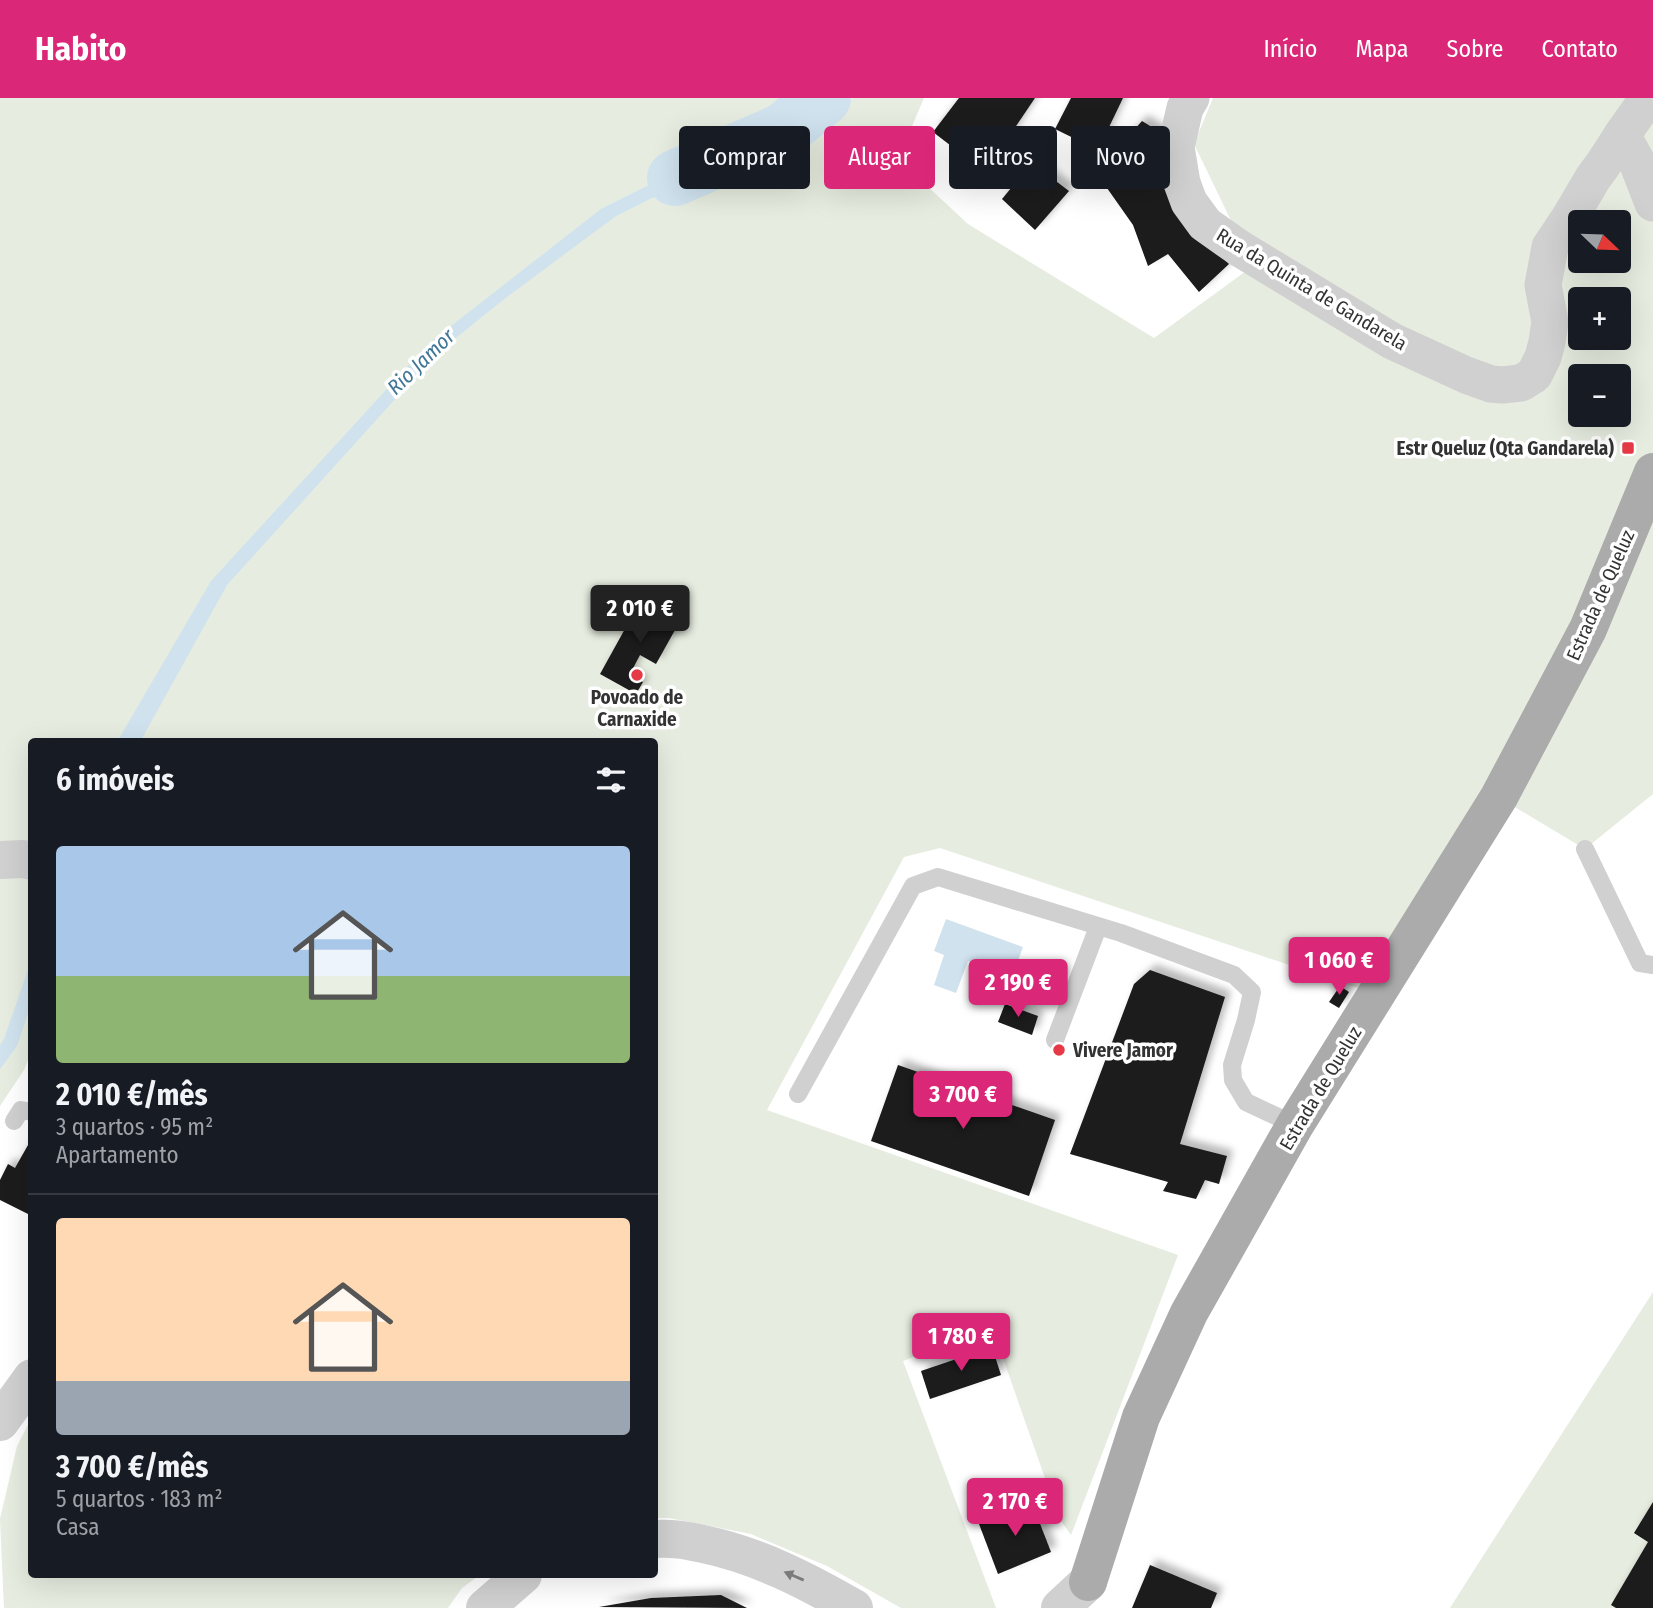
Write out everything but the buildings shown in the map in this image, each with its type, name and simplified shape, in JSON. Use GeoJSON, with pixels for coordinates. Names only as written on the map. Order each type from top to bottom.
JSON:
{"type":"FeatureCollection","features":[{"type":"Feature","properties":{"kind":"main road","name":"Estrada de Queluz"},"geometry":{"type":"LineString","coordinates":[[1085,1595],[1141,1418],[1189,1313],[1295,1125],[1499,797],[1588,629],[1653,472]]}},
{"type":"Feature","properties":{"kind":"street","name":"Rua da Quinta de Gandarela"},"geometry":{"type":"LineString","coordinates":[[1191,98],[1185,108],[1176,147],[1182,183],[1189,202],[1205,224],[1250,255],[1392,341],[1466,375],[1502,385],[1521,383],[1534,375],[1547,342],[1549,321],[1543,285],[1550,247],[1648,98]]}},
{"type":"Feature","properties":{"kind":"street"},"geometry":{"type":"LineString","coordinates":[[1622,135],[1637,162],[1653,204]]}},
{"type":"Feature","properties":{"kind":"street"},"geometry":{"type":"LineString","coordinates":[[0,860],[28,860]]}},
{"type":"Feature","properties":{"kind":"street"},"geometry":{"type":"LineString","coordinates":[[0,1422],[28,1384]]}},
{"type":"Feature","properties":{"kind":"street"},"geometry":{"type":"LineString","coordinates":[[658,1539],[673,1538],[731,1550],[806,1581],[855,1608]]}},
{"type":"Feature","properties":{"kind":"street"},"geometry":{"type":"LineString","coordinates":[[485,1608],[520,1578]]}},
{"type":"Feature","properties":{"kind":"street"},"geometry":{"type":"LineString","coordinates":[[1060,1608],[1085,1595]]}},
{"type":"Feature","properties":{"kind":"lane"},"geometry":{"type":"LineString","coordinates":[[1585,849],[1640,963],[1653,965]]}},
{"type":"Feature","properties":{"kind":"lane"},"geometry":{"type":"LineString","coordinates":[[798,1094],[913,886],[937,877],[1121,933],[1234,975],[1252,992],[1232,1065],[1233,1080],[1246,1102],[1295,1125]]}},
{"type":"Feature","properties":{"kind":"lane"},"geometry":{"type":"LineString","coordinates":[[1055,1040],[1098,927]]}},
{"type":"Feature","properties":{"kind":"lane"},"geometry":{"type":"LineString","coordinates":[[14,1121],[21,1110],[28,1111]]}},
{"type":"Feature","properties":{"kind":"shaded area"},"geometry":{"type":"Polygon","coordinates":[[[0,98],[846,98],[797,126],[679,126],[679,189],[687,189],[654,208],[688,189],[810,189],[810,126],[802,126],[853,98],[924,98],[912,126],[824,126],[824,189],[930,189],[968,224],[1154,338],[1253,266],[1194,144],[1213,98],[1626,98],[1653,119],[1653,794],[1585,849],[1498,797],[1361,989],[940,848],[904,857],[767,1110],[1178,1255],[1071,1535],[1059,1518],[992,1327],[903,1361],[996,1608],[901,1608],[827,1566],[751,1534],[658,1518],[658,738],[28,738],[28,847],[0,841],[0,98]]]}},
{"type":"Feature","properties":{"kind":"shaded area"},"geometry":{"type":"Polygon","coordinates":[[[0,874],[28,878],[28,1060],[0,1106],[0,874]]]}},
{"type":"Feature","properties":{"kind":"shaded area"},"geometry":{"type":"Polygon","coordinates":[[[1653,1292],[1653,1608],[1450,1608],[1476,1567],[1653,1292]]]}},
{"type":"Feature","properties":{"kind":"shaded area"},"geometry":{"type":"Polygon","coordinates":[[[28,1425],[28,1578],[476,1578],[462,1588],[448,1608],[4,1608],[0,1519],[17,1446],[28,1425]]]}},
{"type":"Feature","properties":{"kind":"water"},"geometry":{"type":"Polygon","coordinates":[[[805,98],[832,98],[785,126],[755,126],[805,98]]]}},
{"type":"Feature","properties":{"kind":"water"},"geometry":{"type":"Polygon","coordinates":[[[679,169],[679,184],[616,216],[436,354],[227,585],[142,738],[119,738],[211,581],[428,344],[601,209],[679,169]]]}},
{"type":"Feature","properties":{"kind":"water"},"geometry":{"type":"Polygon","coordinates":[[[946,919],[1023,947],[1012,977],[968,961],[956,993],[934,985],[944,955],[934,951],[946,919]]]}},
{"type":"Feature","properties":{"kind":"water"},"geometry":{"type":"Polygon","coordinates":[[[28,970],[28,1013],[17,1046],[0,1069],[0,1045],[28,970]]]}},
{"type":"Feature","properties":{"kind":"waterway","name":"Rio Jamor"},"geometry":{"type":"LineString","coordinates":[[675,178],[783,131],[823,98]]}},
{"type":"Feature","properties":{"kind":"place","name":"Estr Queluz (Qta Gandarela)"},"geometry":{"type":"Point","coordinates":[1628,448]}},
{"type":"Feature","properties":{"kind":"place","name":"Povoado de Carnaxide"},"geometry":{"type":"Point","coordinates":[637,675]}},
{"type":"Feature","properties":{"kind":"place","name":"Vivere Jamor"},"geometry":{"type":"Point","coordinates":[1059,1050]}}]}
